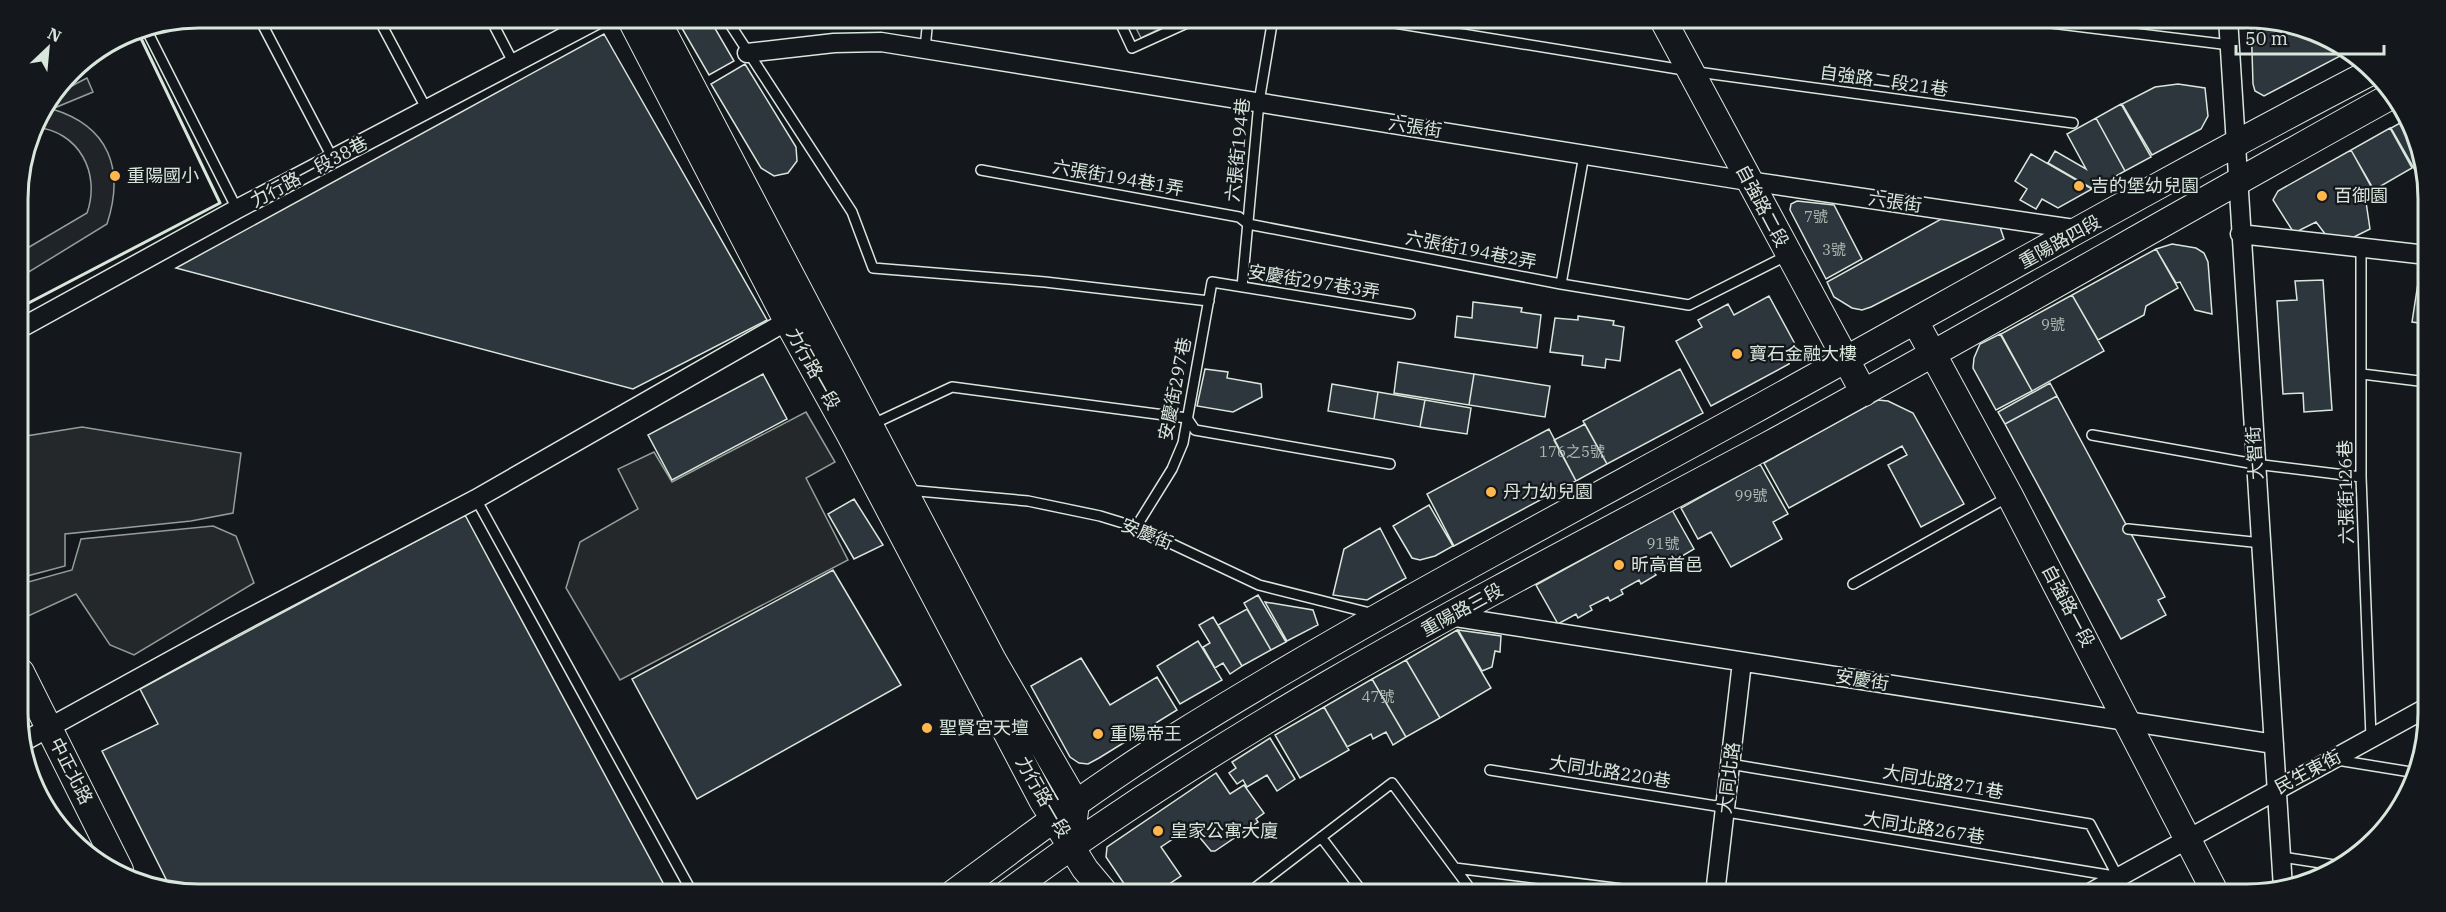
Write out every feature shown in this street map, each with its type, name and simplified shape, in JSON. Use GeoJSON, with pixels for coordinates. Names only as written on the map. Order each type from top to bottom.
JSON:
{"type":"FeatureCollection","features":[{"type":"Feature","properties":{"kind":"main road","name":"力行路一段"},"geometry":{"type":"LineString","coordinates":[[635,28],[787,321],[860,430],[905,490],[993,660],[1076,803],[1071,846]]}},
{"type":"Feature","properties":{"kind":"main road","name":"力行路一段"},"geometry":{"type":"LineString","coordinates":[[661,28],[1053,819],[1071,846]]}},
{"type":"Feature","properties":{"kind":"main road","name":"自強路二段"},"geometry":{"type":"LineString","coordinates":[[1667,28],[1864,393]]}},
{"type":"Feature","properties":{"kind":"main road","name":"重陽路四段"},"geometry":{"type":"LineString","coordinates":[[1845,361],[2235,142],[2364,76]]}},
{"type":"Feature","properties":{"kind":"main road","name":"重陽路四段"},"geometry":{"type":"LineString","coordinates":[[1935,355],[2237,181],[2385,99]]}},
{"type":"Feature","properties":{"kind":"main road","name":"自強路一段"},"geometry":{"type":"LineString","coordinates":[[1915,321],[2010,496],[2210,883]]}},
{"type":"Feature","properties":{"kind":"main road","name":"重陽路三段"},"geometry":{"type":"LineString","coordinates":[[1020,884],[1071,846],[1198,760],[1449,616],[1935,355]]}},
{"type":"Feature","properties":{"kind":"main road","name":"重陽路三段"},"geometry":{"type":"LineString","coordinates":[[966,884],[1053,819],[1173,739],[1380,615],[1845,361]]}},
{"type":"Feature","properties":{"kind":"main road","name":"中正北路"},"geometry":{"type":"LineString","coordinates":[[28,686],[116,861]]}},
{"type":"Feature","properties":{"kind":"main road"},"geometry":{"type":"LineString","coordinates":[[1071,846],[1098,884]]}},
{"type":"Feature","properties":{"kind":"street","name":"力行路一段38巷"},"geometry":{"type":"LineString","coordinates":[[29,324],[237,209],[581,28]]}},
{"type":"Feature","properties":{"kind":"street","name":"大智街"},"geometry":{"type":"LineString","coordinates":[[2229,28],[2283,880]]}},
{"type":"Feature","properties":{"kind":"street","name":"六張街"},"geometry":{"type":"LineString","coordinates":[[747,53],[834,43],[880,42],[1748,181],[2081,230]]}},
{"type":"Feature","properties":{"kind":"street"},"geometry":{"type":"LineString","coordinates":[[2240,234],[2418,254]]}},
{"type":"Feature","properties":{"kind":"street"},"geometry":{"type":"LineString","coordinates":[[31,738],[232,627],[476,499],[787,321]]}},
{"type":"Feature","properties":{"kind":"street","name":"安慶街"},"geometry":{"type":"LineString","coordinates":[[1449,616],[2274,744]]}},
{"type":"Feature","properties":{"kind":"street","name":"大同北路"},"geometry":{"type":"LineString","coordinates":[[1716,883],[1742,662]]}},
{"type":"Feature","properties":{"kind":"street","name":"民生東街"},"geometry":{"type":"LineString","coordinates":[[2107,883],[2418,711]]}},
{"type":"Feature","properties":{"kind":"lane"},"geometry":{"type":"LineString","coordinates":[[264,28],[333,159]]}},
{"type":"Feature","properties":{"kind":"lane"},"geometry":{"type":"LineString","coordinates":[[383,28],[427,110]]}},
{"type":"Feature","properties":{"kind":"lane"},"geometry":{"type":"LineString","coordinates":[[494,28],[514,64]]}},
{"type":"Feature","properties":{"kind":"lane"},"geometry":{"type":"LineString","coordinates":[[732,28],[852,212],[873,268],[1045,282],[1209,301]]}},
{"type":"Feature","properties":{"kind":"lane"},"geometry":{"type":"LineString","coordinates":[[925,49],[927,28]]}},
{"type":"Feature","properties":{"kind":"lane"},"geometry":{"type":"LineString","coordinates":[[1123,28],[1132,48],[1176,28]]}},
{"type":"Feature","properties":{"kind":"lane","name":"六張街194巷"},"geometry":{"type":"LineString","coordinates":[[1242,287],[1259,102],[1271,28]]}},
{"type":"Feature","properties":{"kind":"lane","name":"自強路二段21巷"},"geometry":{"type":"LineString","coordinates":[[1426,28],[1690,71],[2073,123]]}},
{"type":"Feature","properties":{"kind":"lane"},"geometry":{"type":"LineString","coordinates":[[2090,28],[2230,45]]}},
{"type":"Feature","properties":{"kind":"lane"},"geometry":{"type":"LineString","coordinates":[[150,36],[237,209]]}},
{"type":"Feature","properties":{"kind":"lane"},"geometry":{"type":"LineString","coordinates":[[1561,284],[1584,155]]}},
{"type":"Feature","properties":{"kind":"lane","name":"六張街194巷1弄"},"geometry":{"type":"LineString","coordinates":[[981,170],[1239,217],[1248,224]]}},
{"type":"Feature","properties":{"kind":"lane","name":"六張街194巷2弄"},"geometry":{"type":"LineString","coordinates":[[1248,224],[1561,284],[1689,305],[1788,255]]}},
{"type":"Feature","properties":{"kind":"lane","name":"六張街126巷"},"geometry":{"type":"LineString","coordinates":[[2361,248],[2361,477],[2371,737]]}},
{"type":"Feature","properties":{"kind":"lane","name":"安慶街297巷"},"geometry":{"type":"LineString","coordinates":[[1136,527],[1172,469],[1183,443],[1212,282]]}},
{"type":"Feature","properties":{"kind":"lane","name":"安慶街297巷3弄"},"geometry":{"type":"LineString","coordinates":[[1212,282],[1410,314]]}},
{"type":"Feature","properties":{"kind":"lane"},"geometry":{"type":"LineString","coordinates":[[2362,374],[2418,381]]}},
{"type":"Feature","properties":{"kind":"lane"},"geometry":{"type":"LineString","coordinates":[[860,430],[952,387],[1187,418],[1195,430],[1390,464]]}},
{"type":"Feature","properties":{"kind":"lane"},"geometry":{"type":"LineString","coordinates":[[2092,435],[2255,464],[2361,477]]}},
{"type":"Feature","properties":{"kind":"lane","name":"安慶街"},"geometry":{"type":"LineString","coordinates":[[905,490],[1028,501],[1136,527],[1259,585],[1380,615]]}},
{"type":"Feature","properties":{"kind":"lane"},"geometry":{"type":"LineString","coordinates":[[1853,584],[2010,496]]}},
{"type":"Feature","properties":{"kind":"lane"},"geometry":{"type":"LineString","coordinates":[[476,499],[687,884]]}},
{"type":"Feature","properties":{"kind":"lane"},"geometry":{"type":"LineString","coordinates":[[2128,529],[2262,543]]}},
{"type":"Feature","properties":{"kind":"lane"},"geometry":{"type":"LineString","coordinates":[[2332,760],[2406,771]]}},
{"type":"Feature","properties":{"kind":"lane","name":"大同北路271巷"},"geometry":{"type":"LineString","coordinates":[[1730,764],[2090,824],[2118,877]]}},
{"type":"Feature","properties":{"kind":"lane","name":"大同北路220巷"},"geometry":{"type":"LineString","coordinates":[[1490,770],[1716,806],[1725,810]]}},
{"type":"Feature","properties":{"kind":"lane"},"geometry":{"type":"LineString","coordinates":[[1261,883],[1392,783],[1466,883]]}},
{"type":"Feature","properties":{"kind":"lane","name":"大同北路267巷"},"geometry":{"type":"LineString","coordinates":[[1725,810],[2118,877]]}},
{"type":"Feature","properties":{"kind":"lane"},"geometry":{"type":"LineString","coordinates":[[1321,837],[1356,883]]}},
{"type":"Feature","properties":{"kind":"lane"},"geometry":{"type":"LineString","coordinates":[[2282,857],[2326,864]]}},
{"type":"Feature","properties":{"kind":"lane"},"geometry":{"type":"LineString","coordinates":[[1455,868],[1577,883]]}},
{"type":"Feature","properties":{"kind":"shaded area"},"geometry":{"type":"Polygon","coordinates":[[[1136,28],[1162,28],[1141,38],[1136,28]]]}},
{"type":"Feature","properties":{"kind":"shaded area"},"geometry":{"type":"Polygon","coordinates":[[[87,78],[93,92],[55,108],[57,104],[72,86],[87,78]]]}},
{"type":"Feature","properties":{"kind":"shaded area"},"geometry":{"type":"Polygon","coordinates":[[[54,110],[87,126],[99,138],[108,152],[113,168],[112,204],[107,224],[29,272],[29,247],[87,213],[91,198],[91,183],[83,156],[64,136],[44,129],[54,110]]]}},
{"type":"Feature","properties":{"kind":"shaded area"},"geometry":{"type":"Polygon","coordinates":[[[806,412],[835,462],[806,478],[848,560],[620,680],[566,588],[580,542],[638,509],[618,469],[654,452],[672,482],[806,412]]]}},
{"type":"Feature","properties":{"kind":"shaded area"},"geometry":{"type":"Polygon","coordinates":[[[82,427],[241,453],[233,513],[191,521],[65,534],[65,566],[28,576],[29,436],[82,427]]]}},
{"type":"Feature","properties":{"kind":"shaded area"},"geometry":{"type":"Polygon","coordinates":[[[213,526],[236,536],[254,583],[134,655],[110,645],[76,594],[28,616],[28,582],[72,570],[81,539],[213,526]]]}},
{"type":"Feature","properties":{"kind":"building"},"geometry":{"type":"Polygon","coordinates":[[[682,28],[715,28],[734,61],[709,75],[682,28]]]}},
{"type":"Feature","properties":{"kind":"building"},"geometry":{"type":"Polygon","coordinates":[[[2251,28],[2280,32],[2301,38],[2340,56],[2264,96],[2255,91],[2251,28]]]}},
{"type":"Feature","properties":{"kind":"building"},"geometry":{"type":"Polygon","coordinates":[[[604,34],[767,320],[633,389],[176,268],[604,34]]]}},
{"type":"Feature","properties":{"kind":"building"},"geometry":{"type":"Polygon","coordinates":[[[745,64],[796,147],[797,161],[788,173],[774,176],[761,168],[711,84],[745,64]]]}},
{"type":"Feature","properties":{"kind":"building"},"geometry":{"type":"Polygon","coordinates":[[[2178,84],[2205,88],[2208,116],[2201,129],[2152,155],[2122,104],[2155,87],[2178,84]]]}},
{"type":"Feature","properties":{"kind":"building"},"geometry":{"type":"Polygon","coordinates":[[[2121,104],[2151,157],[2125,171],[2096,118],[2121,104]]]}},
{"type":"Feature","properties":{"kind":"building"},"geometry":{"type":"Polygon","coordinates":[[[2096,118],[2125,171],[2093,189],[2048,163],[2055,151],[2086,169],[2067,134],[2096,118]]]}},
{"type":"Feature","properties":{"kind":"building"},"geometry":{"type":"Polygon","coordinates":[[[2399,123],[2412,155],[2415,169],[2391,128],[2399,123]]]}},
{"type":"Feature","properties":{"kind":"building"},"geometry":{"type":"Polygon","coordinates":[[[2390,128],[2412,168],[2374,190],[2351,150],[2390,128]]]}},
{"type":"Feature","properties":{"kind":"building","name":"百御園"},"geometry":{"type":"Polygon","coordinates":[[[2351,150],[2373,190],[2366,202],[2370,229],[2346,241],[2329,239],[2316,222],[2294,233],[2273,200],[2278,191],[2351,150]]]}},
{"type":"Feature","properties":{"kind":"building"},"geometry":{"type":"Polygon","coordinates":[[[2031,154],[2092,189],[2058,208],[2042,199],[2036,209],[2020,200],[2027,189],[2015,181],[2031,154]]]}},
{"type":"Feature","properties":{"kind":"building"},"geometry":{"type":"Polygon","coordinates":[[[1797,201],[1834,205],[1862,259],[1826,279],[1790,210],[1791,204],[1797,201]]]}},
{"type":"Feature","properties":{"kind":"building"},"geometry":{"type":"Polygon","coordinates":[[[1943,218],[1999,224],[2004,239],[1871,307],[1862,310],[1852,308],[1834,297],[1827,282],[1943,218]]]}},
{"type":"Feature","properties":{"kind":"building"},"geometry":{"type":"Polygon","coordinates":[[[2172,244],[2196,248],[2204,253],[2208,262],[2212,314],[2195,310],[2180,282],[2176,283],[2156,249],[2172,244]]]}},
{"type":"Feature","properties":{"kind":"building"},"geometry":{"type":"Polygon","coordinates":[[[2156,249],[2178,288],[2146,306],[2144,315],[2098,340],[2072,295],[2156,249]]]}},
{"type":"Feature","properties":{"kind":"building"},"geometry":{"type":"Polygon","coordinates":[[[2323,280],[2332,410],[2304,412],[2303,393],[2283,394],[2277,301],[2297,300],[2295,281],[2323,280]]]}},
{"type":"Feature","properties":{"kind":"building"},"geometry":{"type":"Polygon","coordinates":[[[2418,283],[2418,323],[2412,322],[2418,283]]]}},
{"type":"Feature","properties":{"kind":"building"},"geometry":{"type":"Polygon","coordinates":[[[2072,295],[2104,351],[2032,391],[2001,334],[2072,295]]]}},
{"type":"Feature","properties":{"kind":"building","name":"寶石金融大樓"},"geometry":{"type":"Polygon","coordinates":[[[1769,296],[1795,344],[1789,364],[1711,406],[1676,341],[1702,327],[1698,320],[1728,304],[1734,315],[1769,296]]]}},
{"type":"Feature","properties":{"kind":"building"},"geometry":{"type":"Polygon","coordinates":[[[1473,302],[1522,308],[1521,312],[1541,315],[1537,348],[1455,337],[1457,316],[1472,318],[1473,302]]]}},
{"type":"Feature","properties":{"kind":"building"},"geometry":{"type":"Polygon","coordinates":[[[1578,316],[1614,321],[1613,325],[1624,327],[1620,361],[1606,359],[1605,368],[1582,365],[1583,356],[1550,352],[1555,318],[1578,320],[1578,316]]]}},
{"type":"Feature","properties":{"kind":"building"},"geometry":{"type":"Polygon","coordinates":[[[2000,334],[2032,391],[1996,410],[1973,368],[1974,358],[1980,344],[2000,334]]]}},
{"type":"Feature","properties":{"kind":"building"},"geometry":{"type":"Polygon","coordinates":[[[1398,362],[1474,374],[1469,405],[1394,393],[1398,362]]]}},
{"type":"Feature","properties":{"kind":"building"},"geometry":{"type":"Polygon","coordinates":[[[1205,369],[1228,372],[1227,378],[1261,384],[1262,397],[1233,412],[1197,406],[1205,369]]]}},
{"type":"Feature","properties":{"kind":"building"},"geometry":{"type":"Polygon","coordinates":[[[1680,369],[1703,413],[1607,464],[1583,421],[1680,369]]]}},
{"type":"Feature","properties":{"kind":"building"},"geometry":{"type":"Polygon","coordinates":[[[763,374],[787,419],[672,480],[648,435],[763,374]]]}},
{"type":"Feature","properties":{"kind":"building"},"geometry":{"type":"Polygon","coordinates":[[[1474,374],[1550,386],[1545,417],[1469,405],[1474,374]]]}},
{"type":"Feature","properties":{"kind":"building"},"geometry":{"type":"Polygon","coordinates":[[[2050,383],[2057,396],[2005,424],[1998,412],[2050,383]]]}},
{"type":"Feature","properties":{"kind":"building"},"geometry":{"type":"Polygon","coordinates":[[[1332,384],[1378,392],[1374,419],[1328,411],[1332,384]]]}},
{"type":"Feature","properties":{"kind":"building"},"geometry":{"type":"Polygon","coordinates":[[[1378,392],[1425,400],[1420,427],[1374,419],[1378,392]]]}},
{"type":"Feature","properties":{"kind":"building"},"geometry":{"type":"Polygon","coordinates":[[[2057,396],[2165,597],[2158,600],[2166,615],[2121,639],[2005,424],[2057,396]]]}},
{"type":"Feature","properties":{"kind":"building"},"geometry":{"type":"Polygon","coordinates":[[[1425,400],[1471,408],[1467,434],[1420,427],[1425,400]]]}},
{"type":"Feature","properties":{"kind":"building"},"geometry":{"type":"Polygon","coordinates":[[[1878,400],[1888,401],[1913,413],[1964,504],[1921,527],[1888,465],[1907,455],[1902,446],[1789,508],[1764,463],[1878,400]]]}},
{"type":"Feature","properties":{"kind":"building"},"geometry":{"type":"Polygon","coordinates":[[[1585,424],[1607,464],[1576,481],[1554,440],[1585,424]]]}},
{"type":"Feature","properties":{"kind":"building"},"geometry":{"type":"Polygon","coordinates":[[[1549,429],[1576,481],[1454,546],[1427,494],[1549,429]]]}},
{"type":"Feature","properties":{"kind":"building"},"geometry":{"type":"Polygon","coordinates":[[[1760,464],[1788,514],[1773,522],[1782,539],[1731,567],[1711,532],[1698,539],[1681,508],[1760,464]]]}},
{"type":"Feature","properties":{"kind":"building"},"geometry":{"type":"Polygon","coordinates":[[[854,499],[883,545],[854,559],[828,514],[854,499]]]}},
{"type":"Feature","properties":{"kind":"building"},"geometry":{"type":"Polygon","coordinates":[[[1429,505],[1453,546],[1435,556],[1420,560],[1412,558],[1393,526],[1429,505]]]}},
{"type":"Feature","properties":{"kind":"building","name":"昕高首邑"},"geometry":{"type":"Polygon","coordinates":[[[1672,510],[1694,549],[1682,556],[1684,560],[1671,567],[1669,563],[1654,572],[1656,575],[1641,584],[1639,580],[1621,590],[1623,594],[1610,601],[1608,597],[1590,606],[1592,610],[1578,618],[1576,614],[1558,624],[1536,585],[1672,510]]]}},
{"type":"Feature","properties":{"kind":"building"},"geometry":{"type":"Polygon","coordinates":[[[465,515],[663,884],[200,884],[167,880],[102,751],[158,724],[140,689],[465,515]]]}},
{"type":"Feature","properties":{"kind":"building"},"geometry":{"type":"Polygon","coordinates":[[[1380,528],[1406,578],[1367,600],[1333,595],[1344,549],[1380,528]]]}},
{"type":"Feature","properties":{"kind":"building"},"geometry":{"type":"Polygon","coordinates":[[[833,570],[901,685],[697,799],[632,679],[833,570]]]}},
{"type":"Feature","properties":{"kind":"building"},"geometry":{"type":"Polygon","coordinates":[[[1258,595],[1286,642],[1271,650],[1244,603],[1258,595]]]}},
{"type":"Feature","properties":{"kind":"building"},"geometry":{"type":"Polygon","coordinates":[[[1265,602],[1313,610],[1318,625],[1287,641],[1265,602]]]}},
{"type":"Feature","properties":{"kind":"building"},"geometry":{"type":"Polygon","coordinates":[[[1247,609],[1271,650],[1242,666],[1218,625],[1247,609]]]}},
{"type":"Feature","properties":{"kind":"building"},"geometry":{"type":"Polygon","coordinates":[[[1213,617],[1242,666],[1230,674],[1223,663],[1215,668],[1203,647],[1210,643],[1199,625],[1213,617]]]}},
{"type":"Feature","properties":{"kind":"building"},"geometry":{"type":"Polygon","coordinates":[[[1457,630],[1491,688],[1440,718],[1406,660],[1457,630]]]}},
{"type":"Feature","properties":{"kind":"building"},"geometry":{"type":"Polygon","coordinates":[[[1458,630],[1501,636],[1500,652],[1495,651],[1492,667],[1482,671],[1458,630]]]}},
{"type":"Feature","properties":{"kind":"building"},"geometry":{"type":"Polygon","coordinates":[[[1198,641],[1222,680],[1180,704],[1157,666],[1198,641]]]}},
{"type":"Feature","properties":{"kind":"building","name":"重陽帝王"},"geometry":{"type":"Polygon","coordinates":[[[1081,658],[1110,705],[1157,677],[1177,710],[1088,764],[1079,763],[1070,757],[1031,686],[1081,658]]]}},
{"type":"Feature","properties":{"kind":"building"},"geometry":{"type":"Polygon","coordinates":[[[1406,660],[1440,718],[1406,737],[1372,679],[1406,660]]]}},
{"type":"Feature","properties":{"kind":"building"},"geometry":{"type":"Polygon","coordinates":[[[1372,679],[1406,737],[1393,745],[1386,732],[1373,739],[1371,734],[1347,747],[1324,707],[1372,679]]]}},
{"type":"Feature","properties":{"kind":"building"},"geometry":{"type":"Polygon","coordinates":[[[1324,707],[1349,750],[1300,778],[1275,735],[1324,707]]]}},
{"type":"Feature","properties":{"kind":"building"},"geometry":{"type":"Polygon","coordinates":[[[1270,738],[1295,779],[1277,791],[1267,775],[1247,787],[1243,780],[1237,784],[1229,773],[1236,768],[1232,762],[1270,738]]]}},
{"type":"Feature","properties":{"kind":"building","name":"皇家公寓大廈"},"geometry":{"type":"Polygon","coordinates":[[[1216,773],[1230,794],[1244,785],[1264,813],[1256,819],[1258,822],[1215,851],[1211,851],[1191,827],[1161,847],[1181,876],[1170,884],[1124,884],[1106,857],[1107,847],[1216,773]]]}},
{"type":"Feature","properties":{"kind":"wall"},"geometry":{"type":"LineString","coordinates":[[29,303],[220,203],[141,39]]}},
{"type":"Feature","properties":{"kind":"place","name":"重陽國小"},"geometry":{"type":"Point","coordinates":[115,176]}},
{"type":"Feature","properties":{"kind":"place","name":"吉的堡幼兒園"},"geometry":{"type":"Point","coordinates":[2079,186]}},
{"type":"Feature","properties":{"kind":"place","name":"百御園"},"geometry":{"type":"Point","coordinates":[2322,196]}},
{"type":"Feature","properties":{"kind":"place","name":"寶石金融大樓"},"geometry":{"type":"Point","coordinates":[1737,354]}},
{"type":"Feature","properties":{"kind":"place","name":"丹力幼兒園"},"geometry":{"type":"Point","coordinates":[1491,492]}},
{"type":"Feature","properties":{"kind":"place","name":"昕高首邑"},"geometry":{"type":"Point","coordinates":[1619,565]}},
{"type":"Feature","properties":{"kind":"place","name":"聖賢宮天壇"},"geometry":{"type":"Point","coordinates":[927,728]}},
{"type":"Feature","properties":{"kind":"place","name":"重陽帝王"},"geometry":{"type":"Point","coordinates":[1098,734]}},
{"type":"Feature","properties":{"kind":"place","name":"皇家公寓大廈"},"geometry":{"type":"Point","coordinates":[1158,831]}}]}
